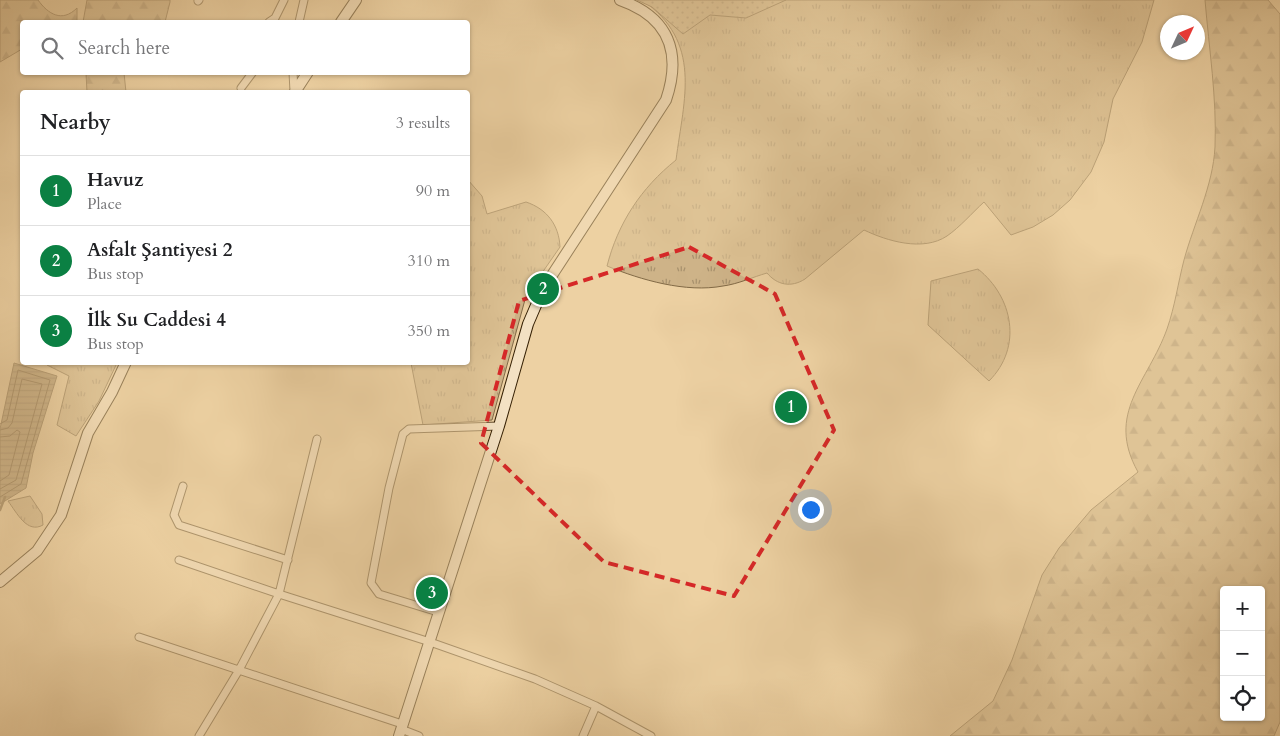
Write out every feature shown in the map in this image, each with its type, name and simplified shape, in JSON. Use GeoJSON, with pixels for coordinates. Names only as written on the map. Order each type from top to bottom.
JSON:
{"type":"FeatureCollection","features":[{"type":"Feature","properties":{"kind":"street"},"geometry":{"type":"LineString","coordinates":[[272,20],[275,18],[284,0]]}},
{"type":"Feature","properties":{"kind":"street"},"geometry":{"type":"LineString","coordinates":[[299,20],[304,0]]}},
{"type":"Feature","properties":{"kind":"street"},"geometry":{"type":"LineString","coordinates":[[342,20],[356,0]]}},
{"type":"Feature","properties":{"kind":"street"},"geometry":{"type":"LineString","coordinates":[[401,729],[499,426],[528,324],[543,290],[666,100],[672,80],[673,60],[670,45],[664,32],[655,20],[638,7],[620,0]]}},
{"type":"Feature","properties":{"kind":"street"},"geometry":{"type":"LineString","coordinates":[[242,88],[251,75]]}},
{"type":"Feature","properties":{"kind":"street"},"geometry":{"type":"LineString","coordinates":[[293,75],[295,90]]}},
{"type":"Feature","properties":{"kind":"street"},"geometry":{"type":"LineString","coordinates":[[296,90],[306,75]]}},
{"type":"Feature","properties":{"kind":"street"},"geometry":{"type":"LineString","coordinates":[[0,582],[36,551],[61,515],[88,433],[112,392],[125,365]]}},
{"type":"Feature","properties":{"kind":"street"},"geometry":{"type":"LineString","coordinates":[[438,612],[379,594],[371,584],[389,488],[403,434],[410,429],[499,426]]}},
{"type":"Feature","properties":{"kind":"street"},"geometry":{"type":"LineString","coordinates":[[199,736],[239,670],[279,594],[317,439]]}},
{"type":"Feature","properties":{"kind":"street"},"geometry":{"type":"LineString","coordinates":[[183,486],[174,516],[179,525],[288,560]]}},
{"type":"Feature","properties":{"kind":"street"},"geometry":{"type":"LineString","coordinates":[[179,560],[430,642],[535,679],[596,706],[651,736]]}},
{"type":"Feature","properties":{"kind":"street"},"geometry":{"type":"LineString","coordinates":[[139,637],[239,670],[419,736]]}},
{"type":"Feature","properties":{"kind":"street"},"geometry":{"type":"LineString","coordinates":[[583,736],[596,706]]}},
{"type":"Feature","properties":{"kind":"highlighted area"},"geometry":{"type":"Polygon","coordinates":[[[689,247],[775,294],[834,430],[734,596],[604,562],[481,443],[519,301],[689,247]]]}},
{"type":"Feature","properties":{"kind":"green space"},"geometry":{"type":"Polygon","coordinates":[[[0,0],[38,0],[51,13],[61,16],[71,13],[77,8],[77,20],[20,20],[20,50],[0,62],[0,0]]]}},
{"type":"Feature","properties":{"kind":"green space"},"geometry":{"type":"Polygon","coordinates":[[[87,0],[170,0],[166,20],[83,20],[87,0]]]}},
{"type":"Feature","properties":{"kind":"green space"},"geometry":{"type":"Polygon","coordinates":[[[637,0],[786,0],[746,18],[710,15],[683,34],[652,7],[637,0]]]}},
{"type":"Feature","properties":{"kind":"green space"},"geometry":{"type":"Polygon","coordinates":[[[642,0],[1154,0],[1142,42],[1113,99],[1104,142],[1091,172],[1070,200],[1053,215],[1033,227],[1011,235],[984,202],[947,236],[937,241],[916,244],[905,243],[883,238],[864,230],[805,279],[795,284],[780,283],[767,273],[729,285],[694,288],[664,284],[607,266],[618,235],[632,207],[652,182],[676,160],[683,115],[685,73],[682,53],[674,34],[661,16],[642,0]]]}},
{"type":"Feature","properties":{"kind":"green space"},"geometry":{"type":"Polygon","coordinates":[[[1205,0],[1268,0],[1280,14],[1280,722],[1274,736],[950,736],[993,701],[1012,660],[1042,575],[1059,548],[1091,510],[1138,472],[1129,451],[1126,432],[1128,415],[1133,398],[1167,329],[1188,246],[1211,176],[1215,147],[1212,74],[1205,0]]]}},
{"type":"Feature","properties":{"kind":"green space"},"geometry":{"type":"Polygon","coordinates":[[[86,75],[124,75],[126,90],[87,90],[86,75]]]}},
{"type":"Feature","properties":{"kind":"green space"},"geometry":{"type":"Polygon","coordinates":[[[470,182],[482,196],[487,214],[526,202],[540,209],[554,225],[560,247],[526,296],[492,420],[423,425],[411,365],[470,365],[470,182]]]}},
{"type":"Feature","properties":{"kind":"green space"},"geometry":{"type":"Polygon","coordinates":[[[978,269],[990,280],[999,294],[1006,308],[1009,323],[1010,338],[1007,353],[1000,368],[989,381],[928,325],[931,281],[978,269]]]}},
{"type":"Feature","properties":{"kind":"green space"},"geometry":{"type":"Polygon","coordinates":[[[47,365],[116,365],[99,401],[76,436],[57,425],[69,376],[47,365]]]}},
{"type":"Feature","properties":{"kind":"green space"},"geometry":{"type":"Polygon","coordinates":[[[30,496],[42,514],[43,525],[37,527],[27,525],[8,501],[30,496]]]}},
{"type":"Feature","properties":{"kind":"water"},"geometry":{"type":"Polygon","coordinates":[[[14,363],[57,376],[33,453],[26,488],[0,504],[0,429],[14,363]]]}},
{"type":"Feature","properties":{"kind":"waterway"},"geometry":{"type":"LineString","coordinates":[[0,510],[5,497]]}},
{"type":"Feature","properties":{"kind":"place","name":"Asfalt Şantiyesi 2"},"geometry":{"type":"Point","coordinates":[543,289]}},
{"type":"Feature","properties":{"kind":"place","name":"Havuz"},"geometry":{"type":"Point","coordinates":[791,407]}},
{"type":"Feature","properties":{"kind":"place","name":"İlk Su Caddesi 4"},"geometry":{"type":"Point","coordinates":[432,593]}}]}
